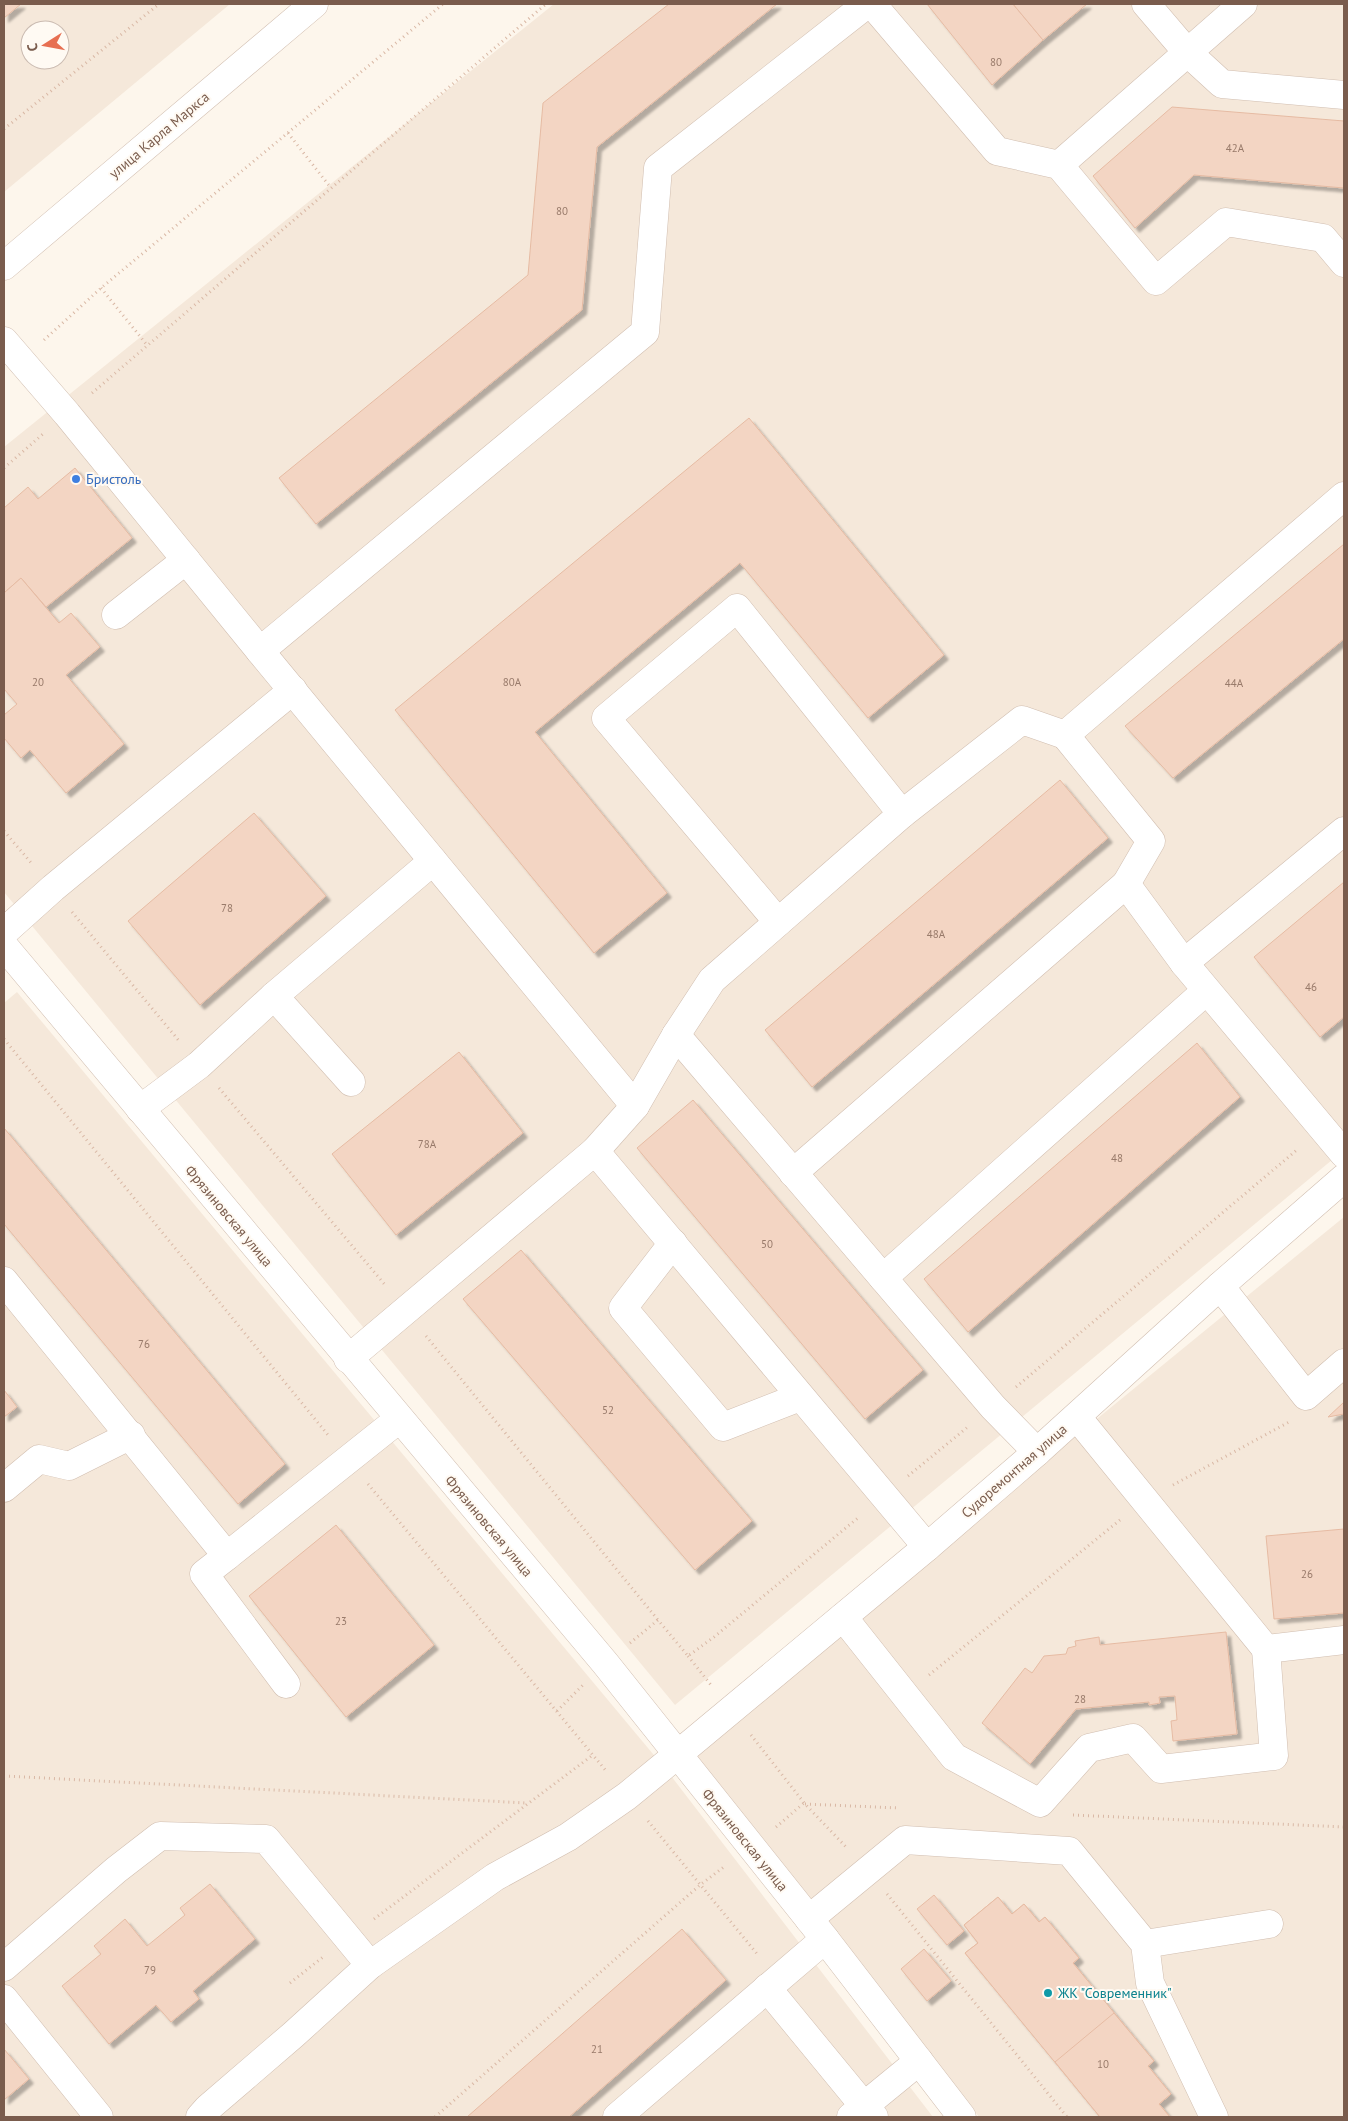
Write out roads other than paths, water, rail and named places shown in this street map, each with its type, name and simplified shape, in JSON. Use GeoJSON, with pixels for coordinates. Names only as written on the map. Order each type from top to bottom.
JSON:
{"type":"FeatureCollection","features":[{"type":"Feature","properties":{"kind":"street","name":"улица Карла Маркса"},"geometry":{"type":"LineString","coordinates":[[4,266],[314,4]]}},
{"type":"Feature","properties":{"kind":"street"},"geometry":{"type":"LineString","coordinates":[[260,651],[645,332],[658,168],[867,4]]}},
{"type":"Feature","properties":{"kind":"street"},"geometry":{"type":"LineString","coordinates":[[872,4],[997,151],[1059,164],[1156,281],[1226,222],[1323,238],[1344,263]]}},
{"type":"Feature","properties":{"kind":"street"},"geometry":{"type":"LineString","coordinates":[[1146,4],[1187,52],[1222,84],[1344,95]]}},
{"type":"Feature","properties":{"kind":"street"},"geometry":{"type":"LineString","coordinates":[[1059,164],[1243,4]]}},
{"type":"Feature","properties":{"kind":"street"},"geometry":{"type":"LineString","coordinates":[[4,340],[67,414],[635,1106]]}},
{"type":"Feature","properties":{"kind":"street"},"geometry":{"type":"LineString","coordinates":[[1065,735],[1344,496]]}},
{"type":"Feature","properties":{"kind":"street"},"geometry":{"type":"LineString","coordinates":[[116,615],[186,560]]}},
{"type":"Feature","properties":{"kind":"street"},"geometry":{"type":"LineString","coordinates":[[778,922],[606,718],[736,608],[902,814]]}},
{"type":"Feature","properties":{"kind":"street"},"geometry":{"type":"LineString","coordinates":[[4,932],[53,888],[293,690]]}},
{"type":"Feature","properties":{"kind":"street"},"geometry":{"type":"LineString","coordinates":[[348,1359],[595,1151],[635,1106],[676,1035],[712,980],[902,814],[1022,720],[1065,735],[1151,841],[1126,884],[793,1173]]}},
{"type":"Feature","properties":{"kind":"street"},"geometry":{"type":"LineString","coordinates":[[1184,964],[1344,831]]}},
{"type":"Feature","properties":{"kind":"street"},"geometry":{"type":"LineString","coordinates":[[140,1109],[199,1065],[274,996],[433,861]]}},
{"type":"Feature","properties":{"kind":"street"},"geometry":{"type":"LineString","coordinates":[[1126,884],[1184,964],[1344,1154]]}},
{"type":"Feature","properties":{"kind":"street","name":"Фрязиновская улица"},"geometry":{"type":"LineString","coordinates":[[7,958],[140,1109],[605,1663],[817,1929],[962,2117]]}},
{"type":"Feature","properties":{"kind":"street"},"geometry":{"type":"LineString","coordinates":[[883,1278],[1206,991]]}},
{"type":"Feature","properties":{"kind":"street"},"geometry":{"type":"LineString","coordinates":[[274,996],[350,1082]]}},
{"type":"Feature","properties":{"kind":"street"},"geometry":{"type":"LineString","coordinates":[[676,1035],[993,1407],[1037,1452]]}},
{"type":"Feature","properties":{"kind":"street"},"geometry":{"type":"LineString","coordinates":[[595,1151],[883,1497],[927,1547]]}},
{"type":"Feature","properties":{"kind":"street","name":"Судоремонтная улица"},"geometry":{"type":"LineString","coordinates":[[200,2117],[370,1965],[495,1877],[568,1837],[627,1796],[677,1755],[927,1547],[1037,1452],[1220,1286],[1344,1178]]}},
{"type":"Feature","properties":{"kind":"street"},"geometry":{"type":"LineString","coordinates":[[673,1243],[623,1308],[723,1427],[800,1397]]}},
{"type":"Feature","properties":{"kind":"street"},"geometry":{"type":"LineString","coordinates":[[4,1281],[131,1435],[227,1556]]}},
{"type":"Feature","properties":{"kind":"street"},"geometry":{"type":"LineString","coordinates":[[1220,1286],[1306,1396],[1344,1363]]}},
{"type":"Feature","properties":{"kind":"street"},"geometry":{"type":"LineString","coordinates":[[843,1617],[954,1757],[1040,1803],[1089,1748],[1133,1738],[1161,1769],[1274,1756],[1266,1649],[1077,1417]]}},
{"type":"Feature","properties":{"kind":"street"},"geometry":{"type":"LineString","coordinates":[[286,1684],[204,1574],[399,1419]]}},
{"type":"Feature","properties":{"kind":"street"},"geometry":{"type":"LineString","coordinates":[[4,1488],[39,1459],[69,1466],[131,1435]]}},
{"type":"Feature","properties":{"kind":"street"},"geometry":{"type":"LineString","coordinates":[[1266,1649],[1344,1640]]}},
{"type":"Feature","properties":{"kind":"street"},"geometry":{"type":"LineString","coordinates":[[4,1967],[116,1870],[160,1836],[266,1839],[370,1965]]}},
{"type":"Feature","properties":{"kind":"street"},"geometry":{"type":"LineString","coordinates":[[617,2117],[772,1984],[817,1929],[905,1840],[1069,1851],[1146,1944],[1150,1983],[1214,2117]]}},
{"type":"Feature","properties":{"kind":"street"},"geometry":{"type":"LineString","coordinates":[[1146,1944],[1269,1924]]}},
{"type":"Feature","properties":{"kind":"street"},"geometry":{"type":"LineString","coordinates":[[772,1984],[863,2114],[918,2061]]}},
{"type":"Feature","properties":{"kind":"street"},"geometry":{"type":"LineString","coordinates":[[4,1999],[99,2117]]}},
{"type":"Feature","properties":{"kind":"place","name":"Бристоль"},"geometry":{"type":"Point","coordinates":[76,479]}},
{"type":"Feature","properties":{"kind":"place","name":"ЖК \"Современник\""},"geometry":{"type":"Point","coordinates":[1048,1993]}}]}
